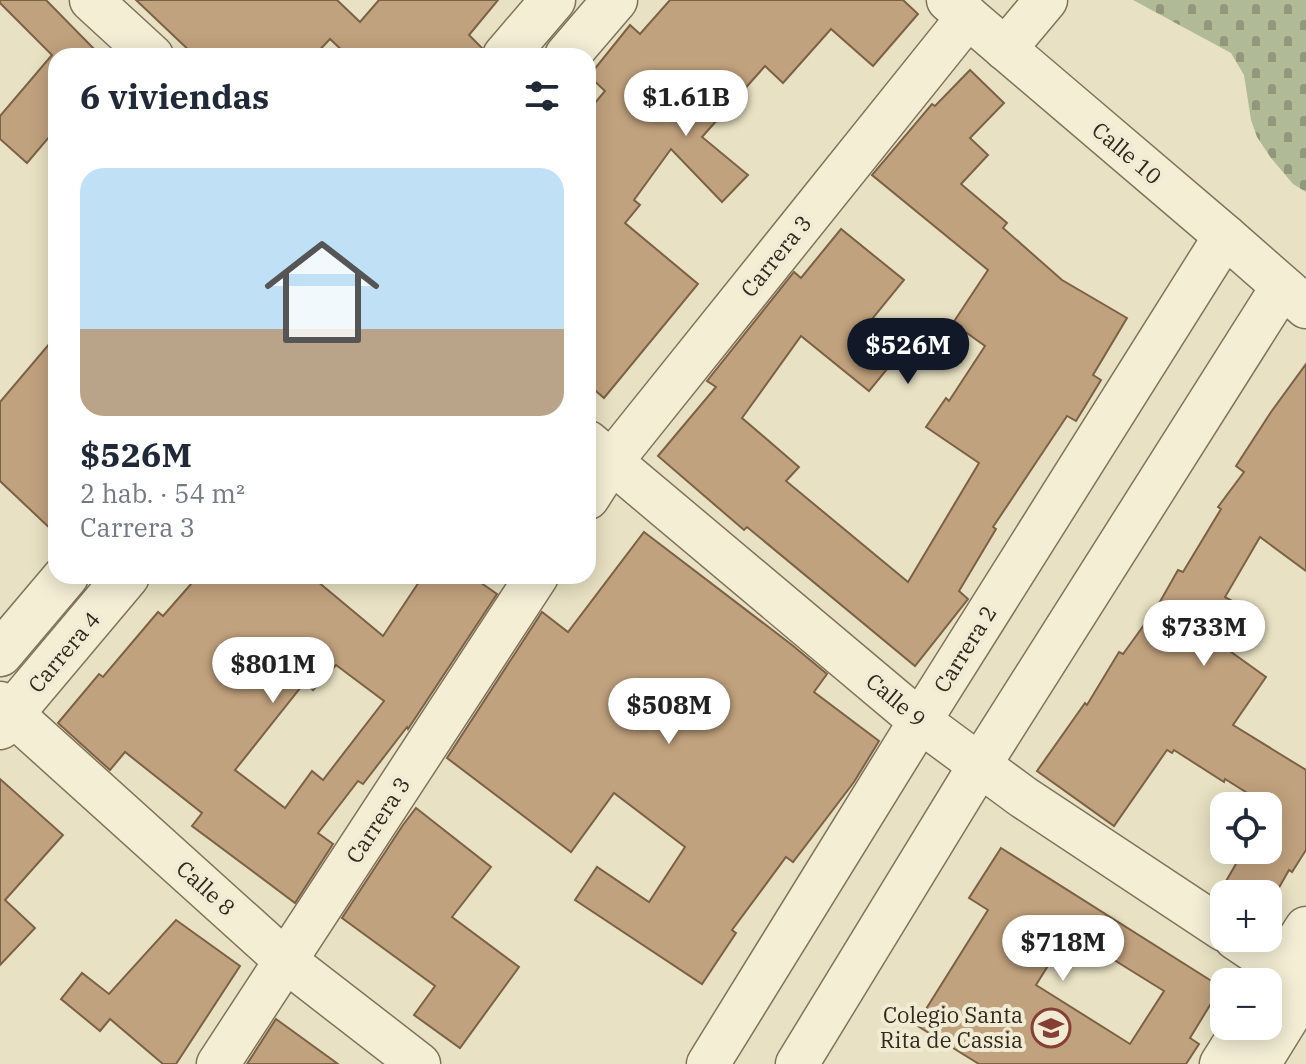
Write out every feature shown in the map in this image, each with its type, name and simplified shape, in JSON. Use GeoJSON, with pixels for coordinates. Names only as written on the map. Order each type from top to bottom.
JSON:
{"type":"FeatureCollection","features":[{"type":"Feature","properties":{"kind":"street"},"geometry":{"type":"LineString","coordinates":[[91,0],[143,48]]}},
{"type":"Feature","properties":{"kind":"street"},"geometry":{"type":"LineString","coordinates":[[512,48],[553,0]]}},
{"type":"Feature","properties":{"kind":"street"},"geometry":{"type":"LineString","coordinates":[[574,48],[615,0]]}},
{"type":"Feature","properties":{"kind":"street"},"geometry":{"type":"LineString","coordinates":[[1005,49],[1046,0]]}},
{"type":"Feature","properties":{"kind":"street","name":"Calle 10"},"geometry":{"type":"LineString","coordinates":[[958,8],[1294,297]]}},
{"type":"Feature","properties":{"kind":"street","name":"Carrera 3"},"geometry":{"type":"LineString","coordinates":[[600,452],[958,8]]}},
{"type":"Feature","properties":{"kind":"street","name":"Carrera 2"},"geometry":{"type":"LineString","coordinates":[[708,1064],[1225,236]]}},
{"type":"Feature","properties":{"kind":"street"},"geometry":{"type":"LineString","coordinates":[[797,1064],[979,766],[1294,297]]}},
{"type":"Feature","properties":{"kind":"street","name":"Calle 9"},"geometry":{"type":"LineString","coordinates":[[600,452],[920,721],[979,766],[1210,921]]}},
{"type":"Feature","properties":{"kind":"street"},"geometry":{"type":"LineString","coordinates":[[0,654],[59,584]]}},
{"type":"Feature","properties":{"kind":"street","name":"Carrera 4"},"geometry":{"type":"LineString","coordinates":[[4,714],[120,584]]}},
{"type":"Feature","properties":{"kind":"street","name":"Carrera 3"},"geometry":{"type":"LineString","coordinates":[[218,1064],[532,584]]}},
{"type":"Feature","properties":{"kind":"street","name":"Calle 8"},"geometry":{"type":"LineString","coordinates":[[4,714],[286,961],[419,1064]]}},
{"type":"Feature","properties":{"kind":"street"},"geometry":{"type":"LineString","coordinates":[[1259,1064],[1290,982],[1306,928]]}},
{"type":"Feature","properties":{"kind":"street"},"geometry":{"type":"LineString","coordinates":[[1252,952],[1290,982]]}},
{"type":"Feature","properties":{"kind":"street"},"geometry":{"type":"LineString","coordinates":[[1221,1064],[1236,1040]]}},
{"type":"Feature","properties":{"kind":"green space"},"geometry":{"type":"Polygon","coordinates":[[[1133,0],[1306,0],[1306,192],[1293,184],[1257,137],[1244,75],[1231,53],[1133,0]]]}},
{"type":"Feature","properties":{"kind":"building"},"geometry":{"type":"Polygon","coordinates":[[[0,0],[46,0],[93,48],[48,48],[48,51],[0,0]]]}},
{"type":"Feature","properties":{"kind":"building"},"geometry":{"type":"Polygon","coordinates":[[[136,0],[337,0],[360,22],[379,0],[498,0],[469,35],[482,48],[340,48],[330,39],[322,48],[187,48],[136,0]]]}},
{"type":"Feature","properties":{"kind":"building"},"geometry":{"type":"Polygon","coordinates":[[[670,0],[903,0],[918,14],[873,66],[831,29],[783,83],[765,66],[702,137],[748,175],[722,202],[671,149],[634,200],[640,205],[625,223],[698,284],[604,398],[596,391],[596,102],[605,91],[596,83],[596,67],[630,25],[640,34],[670,0]]]}},
{"type":"Feature","properties":{"kind":"building"},"geometry":{"type":"Polygon","coordinates":[[[48,60],[48,138],[27,163],[0,139],[0,116],[48,60]]]}},
{"type":"Feature","properties":{"kind":"building"},"geometry":{"type":"Polygon","coordinates":[[[970,70],[1004,103],[970,138],[988,155],[961,184],[1007,223],[1003,228],[1062,280],[1127,318],[1093,375],[1101,380],[1076,421],[1067,416],[993,527],[996,529],[959,591],[968,599],[915,666],[747,527],[744,530],[658,456],[716,387],[707,381],[794,272],[801,278],[841,229],[904,280],[854,341],[888,368],[869,391],[801,336],[742,418],[799,467],[786,481],[908,582],[979,463],[926,427],[946,398],[949,401],[985,346],[953,323],[988,270],[872,175],[932,104],[935,106],[970,70]]]}},
{"type":"Feature","properties":{"kind":"building"},"geometry":{"type":"Polygon","coordinates":[[[48,345],[48,526],[0,481],[0,402],[48,345]]]}},
{"type":"Feature","properties":{"kind":"building"},"geometry":{"type":"Polygon","coordinates":[[[1306,364],[1306,571],[1260,537],[1225,597],[1234,602],[1213,639],[1266,677],[1233,725],[1306,770],[1306,850],[1282,882],[1227,880],[1236,864],[1282,864],[1282,792],[1246,792],[1174,750],[1172,753],[1167,750],[1114,826],[1037,771],[1085,703],[1087,705],[1119,652],[1123,654],[1157,607],[1178,570],[1183,572],[1221,509],[1218,507],[1244,472],[1236,466],[1306,364]]]}},
{"type":"Feature","properties":{"kind":"building"},"geometry":{"type":"Polygon","coordinates":[[[644,532],[827,674],[814,692],[879,741],[854,782],[793,862],[786,857],[732,930],[736,933],[702,984],[575,900],[597,867],[649,902],[685,847],[614,793],[571,852],[447,758],[542,612],[568,632],[644,532]]]}},
{"type":"Feature","properties":{"kind":"building"},"geometry":{"type":"Polygon","coordinates":[[[191,584],[321,584],[383,636],[418,584],[483,584],[497,594],[408,729],[363,784],[358,781],[318,833],[333,844],[295,903],[192,826],[202,813],[125,752],[110,770],[58,723],[99,674],[103,677],[158,612],[163,616],[191,584]],[[336,665],[313,690],[305,682],[235,770],[285,808],[312,771],[323,780],[384,701],[336,665]]]}},
{"type":"Feature","properties":{"kind":"building"},"geometry":{"type":"Polygon","coordinates":[[[0,779],[63,835],[5,900],[35,928],[0,965],[0,779]]]}},
{"type":"Feature","properties":{"kind":"building"},"geometry":{"type":"Polygon","coordinates":[[[416,808],[491,867],[452,917],[519,967],[460,1048],[414,1015],[435,986],[342,918],[416,808]]]}},
{"type":"Feature","properties":{"kind":"building"},"geometry":{"type":"Polygon","coordinates":[[[1001,848],[1210,980],[1210,1005],[1190,1038],[1199,1044],[1186,1064],[979,1064],[916,1025],[988,910],[969,898],[1001,848]],[[1069,932],[1036,985],[1130,1044],[1164,991],[1069,932]]]}},
{"type":"Feature","properties":{"kind":"building"},"geometry":{"type":"Polygon","coordinates":[[[176,920],[240,966],[176,1064],[163,1064],[110,1019],[100,1031],[61,999],[82,973],[109,994],[176,920]]]}},
{"type":"Feature","properties":{"kind":"building"},"geometry":{"type":"Polygon","coordinates":[[[276,1019],[338,1064],[247,1064],[276,1019]]]}},
{"type":"Feature","properties":{"kind":"place","name":"Colegio Santa Rita de Cassia"},"geometry":{"type":"Point","coordinates":[1051,1028]}}]}
